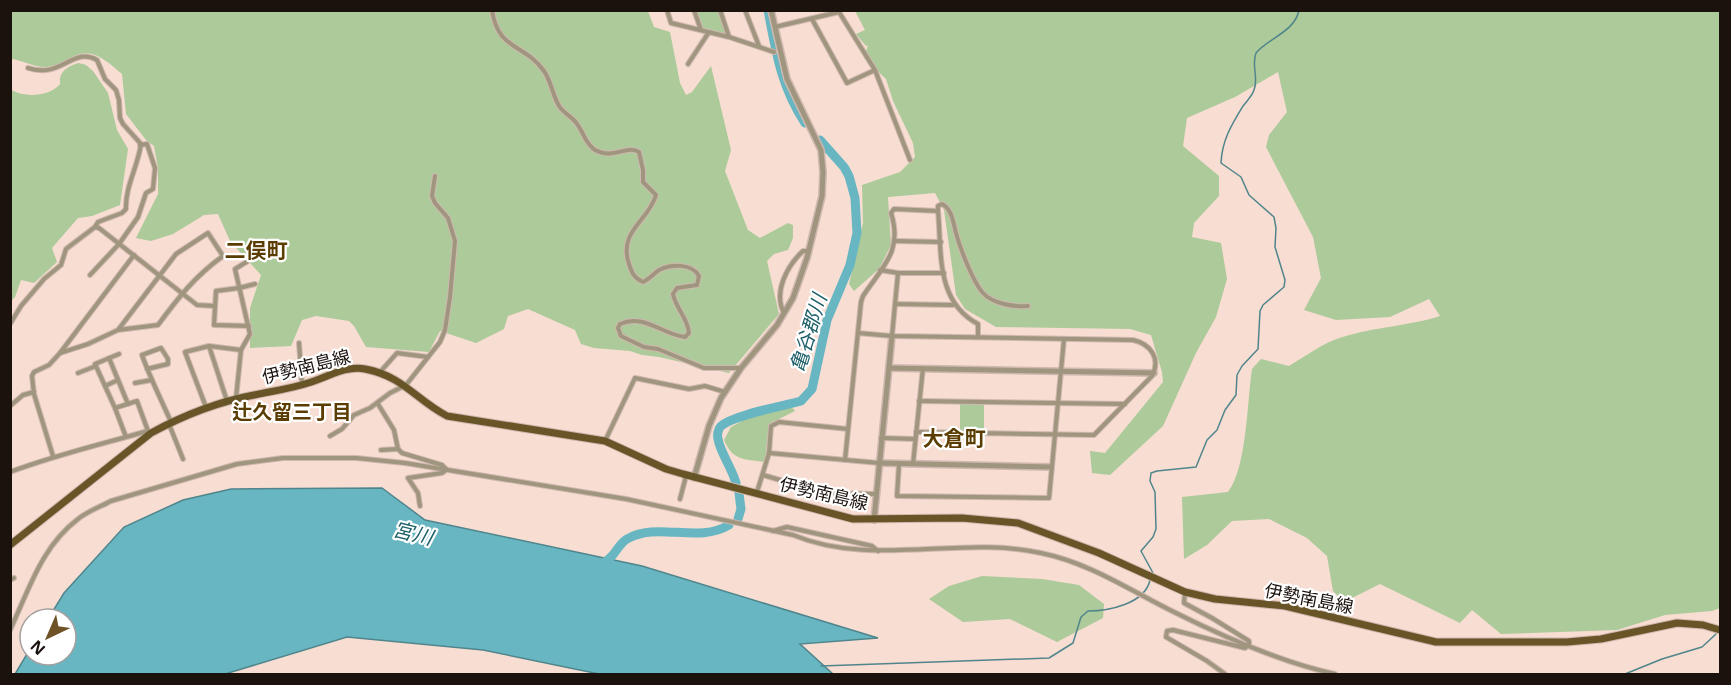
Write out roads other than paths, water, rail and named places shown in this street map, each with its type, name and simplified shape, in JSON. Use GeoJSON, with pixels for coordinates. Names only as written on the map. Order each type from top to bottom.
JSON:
{"type":"FeatureCollection","features":[{"type":"Feature","properties":{"kind":"main road","name":"伊勢南島線"},"geometry":{"type":"LineString","coordinates":[[10,545],[149,432],[206,407],[302,385],[347,368],[363,368],[406,385],[447,416],[605,441],[666,469],[694,478],[757,492],[825,513],[853,519],[962,518],[1018,523],[1099,553],[1185,592],[1215,599],[1286,606],[1436,642],[1567,642],[1601,639],[1677,623],[1720,630]]}},
{"type":"Feature","properties":{"kind":"street"},"geometry":{"type":"LineString","coordinates":[[492,10],[499,35],[544,71],[562,111],[577,123],[592,147],[607,154],[631,149],[639,152],[644,170],[643,182],[656,195],[653,204],[636,224],[627,241],[626,252],[633,274],[643,282],[660,270],[675,266],[690,268],[699,276],[700,282],[697,285],[677,288],[673,294],[688,324],[689,333],[685,337],[677,336],[656,325],[629,321],[620,324],[618,328],[621,336],[644,347],[658,348],[704,368],[741,368]]}},
{"type":"Feature","properties":{"kind":"street"},"geometry":{"type":"LineString","coordinates":[[667,10],[671,23],[729,37],[777,53]]}},
{"type":"Feature","properties":{"kind":"street"},"geometry":{"type":"LineString","coordinates":[[694,10],[701,30]]}},
{"type":"Feature","properties":{"kind":"street"},"geometry":{"type":"LineString","coordinates":[[720,10],[729,37]]}},
{"type":"Feature","properties":{"kind":"street"},"geometry":{"type":"LineString","coordinates":[[746,10],[759,47]]}},
{"type":"Feature","properties":{"kind":"street"},"geometry":{"type":"LineString","coordinates":[[694,478],[709,426],[725,392],[784,313],[798,286],[822,196],[823,162],[818,141],[791,89],[777,53],[771,10]]}},
{"type":"Feature","properties":{"kind":"street"},"geometry":{"type":"LineString","coordinates":[[775,27],[841,11],[875,70],[910,160]]}},
{"type":"Feature","properties":{"kind":"street"},"geometry":{"type":"LineString","coordinates":[[812,19],[847,83],[875,70]]}},
{"type":"Feature","properties":{"kind":"street"},"geometry":{"type":"LineString","coordinates":[[688,64],[709,32]]}},
{"type":"Feature","properties":{"kind":"street"},"geometry":{"type":"LineString","coordinates":[[10,324],[21,306],[44,279],[60,265],[66,249],[95,227],[98,222],[122,213],[126,209],[126,199],[135,173],[140,145],[123,124],[116,90],[105,79],[97,60],[84,56],[75,58],[64,66],[40,72],[28,68]]}},
{"type":"Feature","properties":{"kind":"street"},"geometry":{"type":"LineString","coordinates":[[90,275],[119,244],[138,217],[146,193],[153,189],[156,177],[155,168],[147,144],[140,145]]}},
{"type":"Feature","properties":{"kind":"street"},"geometry":{"type":"LineString","coordinates":[[330,436],[342,429],[354,415],[378,404],[390,393],[406,385],[440,342],[445,330],[455,241],[448,218],[432,196],[435,176]]}},
{"type":"Feature","properties":{"kind":"street"},"geometry":{"type":"LineString","coordinates":[[978,337],[978,324],[966,317],[954,305],[946,290],[938,206],[942,204],[946,206],[950,213],[961,249],[984,294],[995,301],[1015,306],[1028,306]]}},
{"type":"Feature","properties":{"kind":"street"},"geometry":{"type":"LineString","coordinates":[[845,460],[863,296],[893,251],[896,228],[891,213],[894,209],[938,211]]}},
{"type":"Feature","properties":{"kind":"street"},"geometry":{"type":"LineString","coordinates":[[95,227],[183,292],[197,305],[215,306]]}},
{"type":"Feature","properties":{"kind":"street"},"geometry":{"type":"LineString","coordinates":[[60,353],[106,337],[118,330],[176,254],[208,233],[223,256],[203,270],[158,325],[118,330]]}},
{"type":"Feature","properties":{"kind":"street"},"geometry":{"type":"LineString","coordinates":[[896,241],[941,242]]}},
{"type":"Feature","properties":{"kind":"street"},"geometry":{"type":"LineString","coordinates":[[784,313],[779,301],[784,278],[798,255],[803,251],[808,251]]}},
{"type":"Feature","properties":{"kind":"street"},"geometry":{"type":"LineString","coordinates":[[53,456],[34,392],[32,376],[34,372],[49,365],[60,353],[134,255]]}},
{"type":"Feature","properties":{"kind":"street"},"geometry":{"type":"LineString","coordinates":[[236,399],[241,350],[250,334],[235,269],[248,261]]}},
{"type":"Feature","properties":{"kind":"street"},"geometry":{"type":"LineString","coordinates":[[880,270],[898,273],[944,273]]}},
{"type":"Feature","properties":{"kind":"street"},"geometry":{"type":"LineString","coordinates":[[874,520],[898,273]]}},
{"type":"Feature","properties":{"kind":"street"},"geometry":{"type":"LineString","coordinates":[[249,326],[214,325],[216,291],[255,284]]}},
{"type":"Feature","properties":{"kind":"street"},"geometry":{"type":"LineString","coordinates":[[895,304],[954,305]]}},
{"type":"Feature","properties":{"kind":"street"},"geometry":{"type":"LineString","coordinates":[[858,333],[892,336],[1133,340],[1142,342],[1155,356],[1154,373],[1094,435],[916,432]]}},
{"type":"Feature","properties":{"kind":"street"},"geometry":{"type":"LineString","coordinates":[[899,464],[897,496],[1049,498],[1064,339]]}},
{"type":"Feature","properties":{"kind":"street"},"geometry":{"type":"LineString","coordinates":[[299,343],[302,385]]}},
{"type":"Feature","properties":{"kind":"street"},"geometry":{"type":"LineString","coordinates":[[206,407],[185,352],[209,346],[241,350]]}},
{"type":"Feature","properties":{"kind":"street"},"geometry":{"type":"LineString","coordinates":[[209,346],[227,402]]}},
{"type":"Feature","properties":{"kind":"street"},"geometry":{"type":"LineString","coordinates":[[147,369],[168,364],[168,359],[161,348],[142,355],[147,369],[170,423],[183,459]]}},
{"type":"Feature","properties":{"kind":"street"},"geometry":{"type":"LineString","coordinates":[[379,373],[397,353],[428,357]]}},
{"type":"Feature","properties":{"kind":"street"},"geometry":{"type":"LineString","coordinates":[[78,373],[119,354]]}},
{"type":"Feature","properties":{"kind":"street"},"geometry":{"type":"LineString","coordinates":[[109,358],[128,404]]}},
{"type":"Feature","properties":{"kind":"street"},"geometry":{"type":"LineString","coordinates":[[96,366],[126,437]]}},
{"type":"Feature","properties":{"kind":"street"},"geometry":{"type":"LineString","coordinates":[[889,368],[1154,373]]}},
{"type":"Feature","properties":{"kind":"street"},"geometry":{"type":"LineString","coordinates":[[913,464],[923,368]]}},
{"type":"Feature","properties":{"kind":"street"},"geometry":{"type":"LineString","coordinates":[[605,441],[635,378],[689,389],[705,386],[725,392]]}},
{"type":"Feature","properties":{"kind":"street"},"geometry":{"type":"LineString","coordinates":[[105,386],[118,380]]}},
{"type":"Feature","properties":{"kind":"street"},"geometry":{"type":"LineString","coordinates":[[135,383],[152,380]]}},
{"type":"Feature","properties":{"kind":"street"},"geometry":{"type":"LineString","coordinates":[[10,406],[22,395],[34,392]]}},
{"type":"Feature","properties":{"kind":"street"},"geometry":{"type":"LineString","coordinates":[[10,472],[53,456],[149,432],[137,401],[115,408]]}},
{"type":"Feature","properties":{"kind":"street"},"geometry":{"type":"LineString","coordinates":[[919,401],[1125,404]]}},
{"type":"Feature","properties":{"kind":"street"},"geometry":{"type":"LineString","coordinates":[[378,404],[394,430],[398,449],[402,453],[442,465],[447,469]]}},
{"type":"Feature","properties":{"kind":"street"},"geometry":{"type":"LineString","coordinates":[[757,492],[762,475],[764,476],[769,453],[771,426],[779,422],[848,429]]}},
{"type":"Feature","properties":{"kind":"street"},"geometry":{"type":"LineString","coordinates":[[881,438],[915,439]]}},
{"type":"Feature","properties":{"kind":"street"},"geometry":{"type":"LineString","coordinates":[[381,450],[398,449]]}},
{"type":"Feature","properties":{"kind":"street"},"geometry":{"type":"LineString","coordinates":[[769,453],[899,464],[1051,466]]}},
{"type":"Feature","properties":{"kind":"street"},"geometry":{"type":"LineString","coordinates":[[10,630],[30,584],[50,547],[79,518],[111,501],[237,464],[283,458],[356,458],[447,469],[626,499],[794,535],[811,542],[878,552],[993,548],[1042,553],[1090,569],[1175,613],[1249,645],[1335,675]]}},
{"type":"Feature","properties":{"kind":"street"},"geometry":{"type":"LineString","coordinates":[[420,506],[418,493],[408,478],[442,473],[447,469]]}},
{"type":"Feature","properties":{"kind":"street"},"geometry":{"type":"LineString","coordinates":[[680,499],[686,475]]}},
{"type":"Feature","properties":{"kind":"street"},"geometry":{"type":"LineString","coordinates":[[764,476],[824,493],[876,494]]}},
{"type":"Feature","properties":{"kind":"street"},"geometry":{"type":"LineString","coordinates":[[771,531],[787,527],[872,546],[878,552]]}},
{"type":"Feature","properties":{"kind":"street"},"geometry":{"type":"LineString","coordinates":[[1185,592],[1184,603],[1249,641],[1249,645]]}},
{"type":"Feature","properties":{"kind":"street"},"geometry":{"type":"LineString","coordinates":[[1226,675],[1190,650],[1166,637],[1167,631],[1173,630],[1245,648],[1249,645]]}},
{"type":"Feature","properties":{"kind":"water","name":"宮川"},"geometry":{"type":"Polygon","coordinates":[[[382,488],[425,520],[642,566],[878,638],[800,644],[833,674],[599,674],[483,650],[347,637],[225,674],[15,674],[19,667],[78,667],[78,607],[55,607],[64,593],[124,527],[183,500],[231,489],[382,488]]]}},
{"type":"Feature","properties":{"kind":"waterway","name":"亀谷郡川"},"geometry":{"type":"LineString","coordinates":[[768,10],[785,82],[805,123]]}},
{"type":"Feature","properties":{"kind":"waterway"},"geometry":{"type":"LineString","coordinates":[[1153,573],[1141,551],[1153,537],[1156,529],[1155,492],[1150,481],[1151,473],[1196,467],[1207,440],[1217,430],[1225,410],[1236,395],[1237,375],[1258,349],[1260,311],[1263,305],[1284,287],[1285,280],[1275,247],[1274,217],[1249,195],[1241,177],[1221,163],[1228,133],[1254,90],[1256,53],[1287,29],[1299,10]]}},
{"type":"Feature","properties":{"kind":"waterway","name":"亀谷郡川"},"geometry":{"type":"LineString","coordinates":[[736,483],[719,444],[719,429],[736,418],[801,401],[812,389],[827,320],[850,265],[857,233],[855,198],[844,167],[820,140]]}},
{"type":"Feature","properties":{"kind":"waterway","name":"亀谷郡川"},"geometry":{"type":"LineString","coordinates":[[738,519],[741,509],[739,493]]}},
{"type":"Feature","properties":{"kind":"waterway","name":"亀谷郡川"},"geometry":{"type":"LineString","coordinates":[[600,566],[624,541],[639,534],[651,532],[704,533],[729,525]]}},
{"type":"Feature","properties":{"kind":"waterway"},"geometry":{"type":"LineString","coordinates":[[821,666],[1049,658],[1073,643],[1081,617],[1088,611],[1105,610],[1125,604],[1141,595],[1150,580]]}},
{"type":"Feature","properties":{"kind":"waterway"},"geometry":{"type":"LineString","coordinates":[[1625,674],[1662,659],[1702,647],[1716,634]]}},
{"type":"Feature","properties":{"kind":"district","name":"二俣町"},"geometry":{"type":"Point","coordinates":[256,250]}},
{"type":"Feature","properties":{"kind":"district","name":"辻久留三丁目"},"geometry":{"type":"Point","coordinates":[292,411]}},
{"type":"Feature","properties":{"kind":"district","name":"大倉町"},"geometry":{"type":"Point","coordinates":[954,438]}}]}
